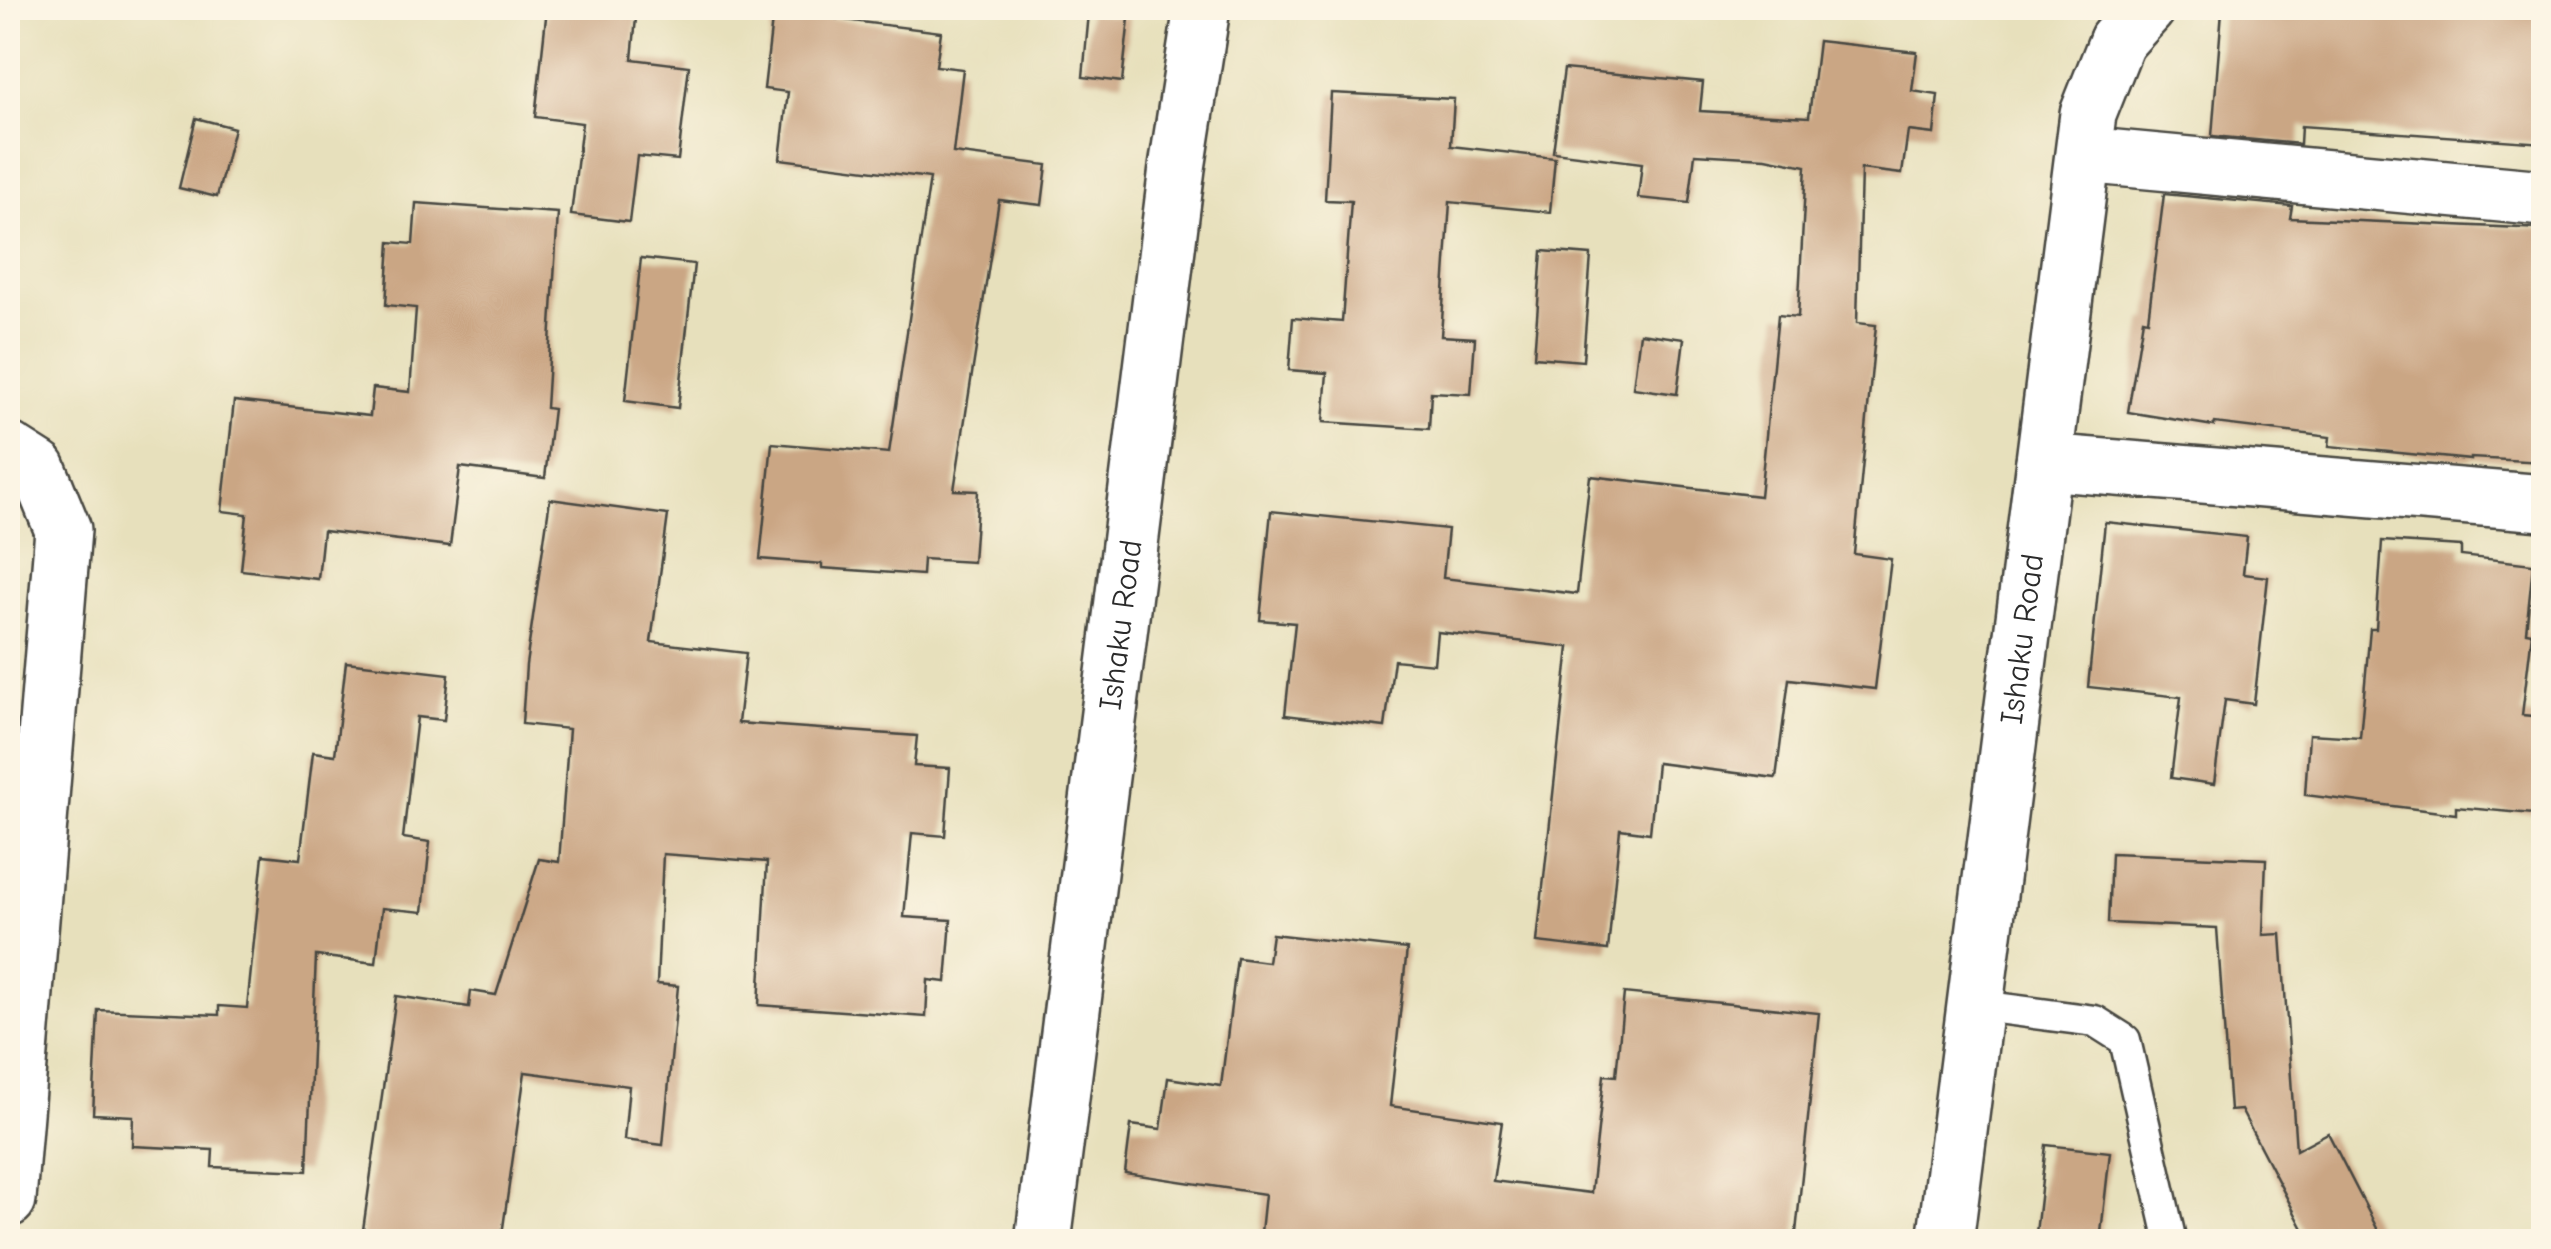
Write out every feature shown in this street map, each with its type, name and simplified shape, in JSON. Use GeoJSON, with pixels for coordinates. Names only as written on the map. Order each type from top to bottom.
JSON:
{"type":"FeatureCollection","features":[{"type":"Feature","properties":{"kind":"street","name":"Ishaku Road"},"geometry":{"type":"LineString","coordinates":[[1043,1242],[1177,168],[1202,8]]}},
{"type":"Feature","properties":{"kind":"street","name":"Ishaku Road"},"geometry":{"type":"LineString","coordinates":[[1945,1242],[2088,114],[2127,19]]}},
{"type":"Feature","properties":{"kind":"street"},"geometry":{"type":"LineString","coordinates":[[2084,155],[2544,198]]}},
{"type":"Feature","properties":{"kind":"street"},"geometry":{"type":"LineString","coordinates":[[8,450],[38,469],[63,530],[8,1200]]}},
{"type":"Feature","properties":{"kind":"street"},"geometry":{"type":"LineString","coordinates":[[2044,462],[2544,503]]}},
{"type":"Feature","properties":{"kind":"lane"},"geometry":{"type":"LineString","coordinates":[[1973,1005],[2096,1022],[2124,1040],[2172,1242]]}},
{"type":"Feature","properties":{"kind":"building"},"geometry":{"type":"Polygon","coordinates":[[[547,8],[637,8],[632,59],[689,66],[678,160],[637,156],[629,222],[571,215],[582,123],[535,117],[547,8]]]}},
{"type":"Feature","properties":{"kind":"building"},"geometry":{"type":"Polygon","coordinates":[[[2544,8],[2544,143],[2301,126],[2300,144],[2212,136],[2222,11],[2544,8]]]}},
{"type":"Feature","properties":{"kind":"building"},"geometry":{"type":"Polygon","coordinates":[[[773,11],[941,32],[936,66],[963,69],[953,153],[1047,165],[1042,205],[999,200],[954,490],[978,491],[973,562],[923,559],[922,575],[760,559],[772,443],[889,453],[930,178],[780,159],[788,92],[764,89],[773,11]]]}},
{"type":"Feature","properties":{"kind":"building"},"geometry":{"type":"Polygon","coordinates":[[[1089,13],[1129,18],[1122,82],[1083,77],[1089,13]]]}},
{"type":"Feature","properties":{"kind":"building"},"geometry":{"type":"Polygon","coordinates":[[[1818,41],[1917,52],[1912,91],[1938,95],[1934,134],[1908,131],[1902,174],[1861,169],[1857,323],[1876,325],[1854,554],[1891,559],[1875,689],[1789,679],[1776,778],[1657,763],[1650,833],[1620,829],[1608,950],[1537,942],[1569,647],[1437,632],[1434,664],[1394,660],[1385,727],[1285,715],[1295,623],[1260,620],[1271,511],[1448,529],[1443,578],[1577,594],[1590,476],[1760,496],[1778,315],[1798,317],[1806,166],[1766,158],[1695,154],[1689,203],[1638,198],[1642,163],[1553,152],[1564,69],[1703,82],[1700,111],[1809,117],[1818,41]]]}},
{"type":"Feature","properties":{"kind":"building"},"geometry":{"type":"Polygon","coordinates":[[[1331,93],[1454,99],[1451,146],[1555,158],[1550,212],[1450,202],[1441,336],[1475,338],[1471,394],[1431,392],[1429,429],[1323,422],[1327,373],[1289,370],[1293,318],[1342,322],[1351,201],[1325,200],[1331,93]]]}},
{"type":"Feature","properties":{"kind":"building"},"geometry":{"type":"Polygon","coordinates":[[[196,118],[234,128],[217,197],[179,188],[196,118]]]}},
{"type":"Feature","properties":{"kind":"building"},"geometry":{"type":"Polygon","coordinates":[[[2164,194],[2292,206],[2290,218],[2544,229],[2544,462],[2471,460],[2329,446],[2330,437],[2215,423],[2214,426],[2128,412],[2143,319],[2148,320],[2164,194]]]}},
{"type":"Feature","properties":{"kind":"building"},"geometry":{"type":"Polygon","coordinates":[[[416,203],[558,213],[546,408],[553,409],[545,478],[460,467],[450,546],[323,531],[318,579],[241,570],[247,514],[222,511],[234,401],[370,416],[373,388],[410,392],[416,308],[386,305],[390,242],[413,244],[416,203]]]}},
{"type":"Feature","properties":{"kind":"building"},"geometry":{"type":"Polygon","coordinates":[[[1542,251],[1591,255],[1583,361],[1534,357],[1542,251]]]}},
{"type":"Feature","properties":{"kind":"building"},"geometry":{"type":"Polygon","coordinates":[[[641,258],[694,264],[678,408],[625,401],[641,258]]]}},
{"type":"Feature","properties":{"kind":"building"},"geometry":{"type":"Polygon","coordinates":[[[1640,333],[1684,339],[1677,394],[1633,388],[1640,333]]]}},
{"type":"Feature","properties":{"kind":"building"},"geometry":{"type":"Polygon","coordinates":[[[550,499],[668,515],[651,642],[746,653],[738,723],[917,736],[914,766],[950,768],[945,836],[912,833],[904,917],[951,920],[946,982],[928,980],[926,1017],[759,1005],[767,862],[663,854],[657,984],[678,986],[663,1145],[624,1140],[629,1086],[525,1072],[501,1242],[398,1242],[362,1237],[396,996],[469,1007],[471,991],[496,995],[539,859],[559,862],[569,729],[522,724],[526,665],[550,499]]]}},
{"type":"Feature","properties":{"kind":"building"},"geometry":{"type":"Polygon","coordinates":[[[2105,522],[2247,537],[2243,574],[2268,577],[2254,704],[2225,700],[2214,784],[2171,778],[2181,697],[2088,687],[2105,522]]]}},
{"type":"Feature","properties":{"kind":"building"},"geometry":{"type":"Polygon","coordinates":[[[2382,541],[2461,546],[2461,556],[2533,564],[2526,632],[2532,633],[2522,715],[2544,717],[2544,815],[2456,807],[2456,814],[2305,795],[2309,734],[2360,737],[2370,629],[2376,629],[2382,541]]]}},
{"type":"Feature","properties":{"kind":"building"},"geometry":{"type":"Polygon","coordinates":[[[346,662],[449,674],[444,720],[417,717],[403,838],[430,842],[423,912],[382,908],[376,963],[316,956],[307,1171],[212,1167],[213,1150],[132,1146],[133,1116],[93,1114],[98,1010],[219,1015],[219,1006],[247,1008],[263,855],[300,859],[313,752],[335,755],[346,662]]]}},
{"type":"Feature","properties":{"kind":"building"},"geometry":{"type":"Polygon","coordinates":[[[2111,853],[2266,859],[2263,935],[2281,934],[2296,1150],[2328,1133],[2384,1242],[2310,1242],[2241,1110],[2230,1111],[2217,928],[2108,923],[2111,853]]]}},
{"type":"Feature","properties":{"kind":"building"},"geometry":{"type":"Polygon","coordinates":[[[1272,934],[1407,949],[1390,1106],[1502,1122],[1493,1181],[1591,1193],[1604,1075],[1616,1076],[1624,993],[1819,1013],[1795,1242],[1260,1242],[1265,1194],[1125,1173],[1131,1125],[1161,1129],[1168,1078],[1221,1086],[1237,958],[1268,962],[1272,934]]]}},
{"type":"Feature","properties":{"kind":"building"},"geometry":{"type":"Polygon","coordinates":[[[2046,1145],[2110,1152],[2100,1242],[2035,1242],[2046,1145]]]}}]}
